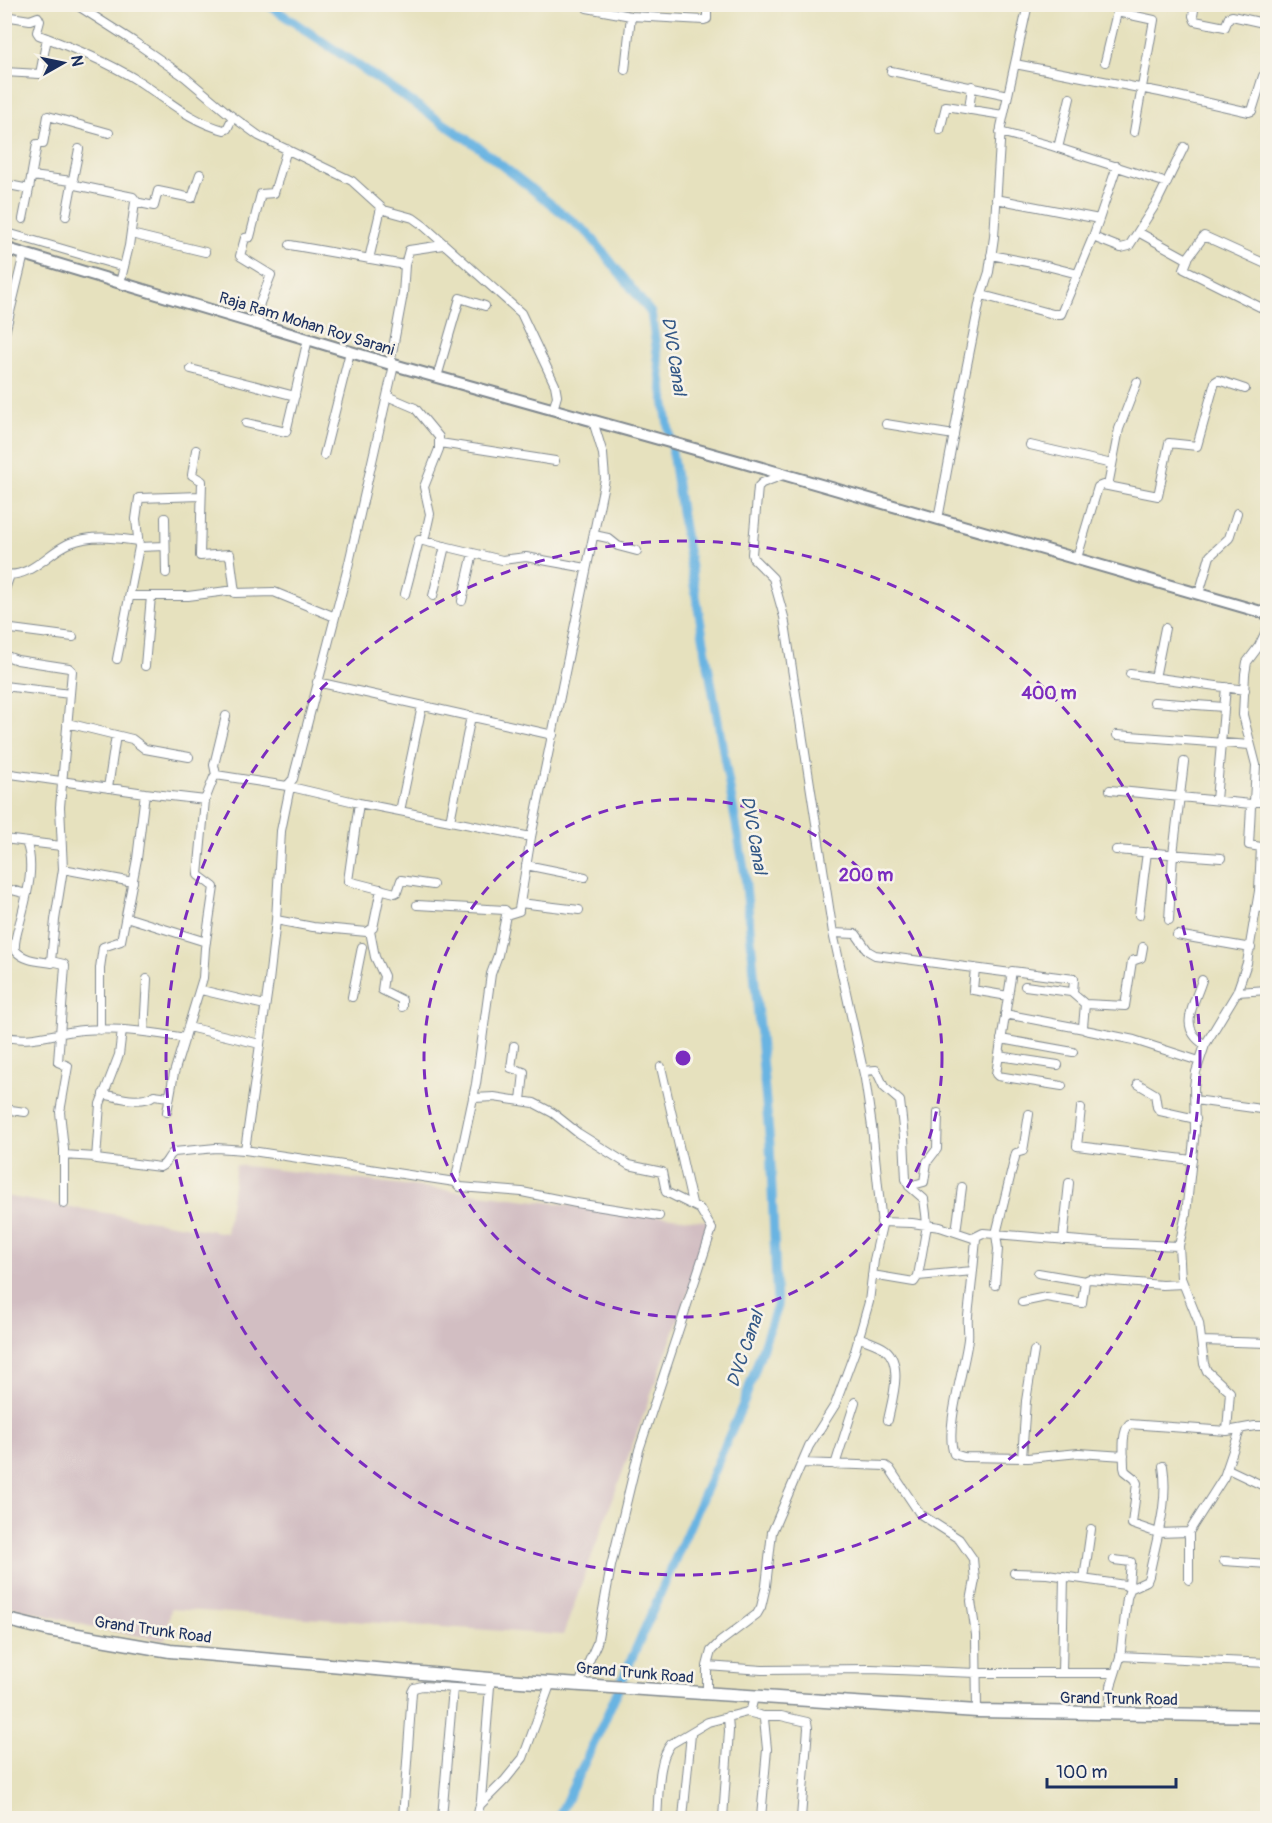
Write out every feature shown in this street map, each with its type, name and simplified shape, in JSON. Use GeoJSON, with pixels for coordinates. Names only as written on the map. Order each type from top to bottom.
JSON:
{"type":"FeatureCollection","features":[{"type":"Feature","properties":{"kind":"main road","name":"Grand Trunk Road"},"geometry":{"type":"LineString","coordinates":[[4,1618],[49,1630],[170,1651],[490,1684],[551,1682],[977,1712],[1268,1716]]}},
{"type":"Feature","properties":{"kind":"street"},"geometry":{"type":"LineString","coordinates":[[75,4],[185,77],[259,136],[352,181],[381,208],[413,218],[524,317],[555,385],[557,396],[553,410]]}},
{"type":"Feature","properties":{"kind":"street"},"geometry":{"type":"LineString","coordinates":[[587,4],[587,8],[631,16],[706,20],[707,4]]}},
{"type":"Feature","properties":{"kind":"street"},"geometry":{"type":"LineString","coordinates":[[938,519],[992,255],[1000,132],[1028,4]]}},
{"type":"Feature","properties":{"kind":"street"},"geometry":{"type":"LineString","coordinates":[[1195,4],[1192,16],[1195,21],[1225,27],[1232,16],[1268,24]]}},
{"type":"Feature","properties":{"kind":"street"},"geometry":{"type":"LineString","coordinates":[[1105,62],[1118,8],[1154,20],[1134,132]]}},
{"type":"Feature","properties":{"kind":"street"},"geometry":{"type":"LineString","coordinates":[[4,16],[30,20],[38,17],[40,21],[37,33],[108,65],[139,82],[170,105],[212,127],[226,130],[233,117]]}},
{"type":"Feature","properties":{"kind":"street"},"geometry":{"type":"LineString","coordinates":[[625,70],[631,16]]}},
{"type":"Feature","properties":{"kind":"street"},"geometry":{"type":"LineString","coordinates":[[4,72],[40,74],[47,38]]}},
{"type":"Feature","properties":{"kind":"street"},"geometry":{"type":"LineString","coordinates":[[1015,64],[1142,88],[1249,112],[1252,111],[1263,76],[1268,76]]}},
{"type":"Feature","properties":{"kind":"street"},"geometry":{"type":"LineString","coordinates":[[891,71],[1008,95]]}},
{"type":"Feature","properties":{"kind":"street"},"geometry":{"type":"LineString","coordinates":[[969,110],[972,86]]}},
{"type":"Feature","properties":{"kind":"street"},"geometry":{"type":"LineString","coordinates":[[1058,148],[1070,98]]}},
{"type":"Feature","properties":{"kind":"street"},"geometry":{"type":"LineString","coordinates":[[940,130],[945,107],[1003,115]]}},
{"type":"Feature","properties":{"kind":"street"},"geometry":{"type":"LineString","coordinates":[[23,219],[37,144],[43,144],[48,116],[110,133]]}},
{"type":"Feature","properties":{"kind":"street"},"geometry":{"type":"LineString","coordinates":[[1000,132],[1167,183]]}},
{"type":"Feature","properties":{"kind":"street"},"geometry":{"type":"LineString","coordinates":[[1093,237],[1121,248],[1127,248],[1167,183],[1184,147]]}},
{"type":"Feature","properties":{"kind":"street"},"geometry":{"type":"LineString","coordinates":[[66,216],[79,149]]}},
{"type":"Feature","properties":{"kind":"street"},"geometry":{"type":"LineString","coordinates":[[257,324],[260,303],[271,275],[240,256],[245,238],[250,237],[261,194],[274,193],[287,149]]}},
{"type":"Feature","properties":{"kind":"street"},"geometry":{"type":"LineString","coordinates":[[982,295],[1057,315],[1063,311],[1093,237],[1117,166]]}},
{"type":"Feature","properties":{"kind":"street"},"geometry":{"type":"LineString","coordinates":[[32,176],[73,180],[78,186],[133,197],[136,201],[154,206],[158,191],[192,198],[200,174]]}},
{"type":"Feature","properties":{"kind":"street"},"geometry":{"type":"LineString","coordinates":[[4,184],[29,189]]}},
{"type":"Feature","properties":{"kind":"street"},"geometry":{"type":"LineString","coordinates":[[996,199],[1099,219]]}},
{"type":"Feature","properties":{"kind":"street"},"geometry":{"type":"LineString","coordinates":[[120,283],[136,201]]}},
{"type":"Feature","properties":{"kind":"street"},"geometry":{"type":"LineString","coordinates":[[369,259],[381,208]]}},
{"type":"Feature","properties":{"kind":"street"},"geometry":{"type":"LineString","coordinates":[[4,232],[124,267]]}},
{"type":"Feature","properties":{"kind":"street"},"geometry":{"type":"LineString","coordinates":[[1138,232],[1188,259]]}},
{"type":"Feature","properties":{"kind":"street"},"geometry":{"type":"LineString","coordinates":[[131,234],[205,252]]}},
{"type":"Feature","properties":{"kind":"street"},"geometry":{"type":"LineString","coordinates":[[1260,307],[1185,269],[1188,259],[1204,236],[1268,266]]}},
{"type":"Feature","properties":{"kind":"street"},"geometry":{"type":"LineString","coordinates":[[290,245],[405,265]]}},
{"type":"Feature","properties":{"kind":"street"},"geometry":{"type":"LineString","coordinates":[[245,1150],[266,1005],[276,920],[280,839],[288,787],[292,780],[335,617],[387,396],[409,250],[443,245]]}},
{"type":"Feature","properties":{"kind":"street","name":"Raja Ram Mohan Roy Sarani"},"geometry":{"type":"LineString","coordinates":[[4,248],[392,365],[784,474],[1268,614]]}},
{"type":"Feature","properties":{"kind":"street"},"geometry":{"type":"LineString","coordinates":[[4,337],[24,254]]}},
{"type":"Feature","properties":{"kind":"street"},"geometry":{"type":"LineString","coordinates":[[992,255],[1078,274]]}},
{"type":"Feature","properties":{"kind":"street"},"geometry":{"type":"LineString","coordinates":[[437,377],[460,298],[485,306]]}},
{"type":"Feature","properties":{"kind":"street"},"geometry":{"type":"LineString","coordinates":[[246,423],[286,432],[308,339]]}},
{"type":"Feature","properties":{"kind":"street"},"geometry":{"type":"LineString","coordinates":[[324,455],[350,352]]}},
{"type":"Feature","properties":{"kind":"street"},"geometry":{"type":"LineString","coordinates":[[191,369],[295,396]]}},
{"type":"Feature","properties":{"kind":"street"},"geometry":{"type":"LineString","coordinates":[[1077,558],[1098,487],[1108,486],[1158,496],[1169,443],[1197,446],[1215,382],[1218,380],[1245,389]]}},
{"type":"Feature","properties":{"kind":"street"},"geometry":{"type":"LineString","coordinates":[[1108,486],[1119,429],[1137,382]]}},
{"type":"Feature","properties":{"kind":"street"},"geometry":{"type":"LineString","coordinates":[[387,396],[415,408],[436,433],[440,443],[424,487],[430,514],[424,541]]}},
{"type":"Feature","properties":{"kind":"street"},"geometry":{"type":"LineString","coordinates":[[455,1182],[474,1098],[491,974],[498,955],[506,915],[519,911],[531,837],[605,479],[598,422]]}},
{"type":"Feature","properties":{"kind":"street"},"geometry":{"type":"LineString","coordinates":[[886,424],[954,435]]}},
{"type":"Feature","properties":{"kind":"street"},"geometry":{"type":"LineString","coordinates":[[440,443],[555,461]]}},
{"type":"Feature","properties":{"kind":"street"},"geometry":{"type":"LineString","coordinates":[[1030,445],[1112,464]]}},
{"type":"Feature","properties":{"kind":"street"},"geometry":{"type":"LineString","coordinates":[[196,450],[192,475],[202,480],[200,556],[230,554],[236,593],[274,592],[335,617]]}},
{"type":"Feature","properties":{"kind":"street"},"geometry":{"type":"LineString","coordinates":[[703,1694],[711,1651],[757,1614],[761,1607],[766,1586],[772,1532],[802,1463],[822,1424],[835,1406],[869,1302],[882,1222],[864,1071],[833,933],[784,617],[773,578],[752,554],[758,487],[784,474]]}},
{"type":"Feature","properties":{"kind":"street"},"geometry":{"type":"LineString","coordinates":[[117,659],[131,596],[139,544],[136,519],[139,498],[201,496]]}},
{"type":"Feature","properties":{"kind":"street"},"geometry":{"type":"LineString","coordinates":[[1199,594],[1210,556],[1229,538],[1237,513]]}},
{"type":"Feature","properties":{"kind":"street"},"geometry":{"type":"LineString","coordinates":[[165,518],[166,573]]}},
{"type":"Feature","properties":{"kind":"street"},"geometry":{"type":"LineString","coordinates":[[594,535],[608,538],[618,546],[637,551]]}},
{"type":"Feature","properties":{"kind":"street"},"geometry":{"type":"LineString","coordinates":[[4,592],[7,575],[39,565],[60,548],[78,540],[107,537],[139,544],[165,546]]}},
{"type":"Feature","properties":{"kind":"street"},"geometry":{"type":"LineString","coordinates":[[405,594],[418,541],[502,560],[526,556],[586,568]]}},
{"type":"Feature","properties":{"kind":"street"},"geometry":{"type":"LineString","coordinates":[[433,596],[445,546]]}},
{"type":"Feature","properties":{"kind":"street"},"geometry":{"type":"LineString","coordinates":[[462,601],[473,553]]}},
{"type":"Feature","properties":{"kind":"street"},"geometry":{"type":"LineString","coordinates":[[131,596],[201,595],[235,590]]}},
{"type":"Feature","properties":{"kind":"street"},"geometry":{"type":"LineString","coordinates":[[145,666],[151,597]]}},
{"type":"Feature","properties":{"kind":"street"},"geometry":{"type":"LineString","coordinates":[[1227,1431],[1230,1392],[1207,1371],[1204,1364],[1199,1323],[1183,1284],[1179,1246],[1186,1214],[1192,1160],[1196,1119],[1194,1087],[1199,1061],[1205,1045],[1237,992],[1251,948],[1264,847],[1250,845],[1256,765],[1243,715],[1247,662],[1259,646],[1268,627]]}},
{"type":"Feature","properties":{"kind":"street"},"geometry":{"type":"LineString","coordinates":[[4,628],[73,637]]}},
{"type":"Feature","properties":{"kind":"street"},"geometry":{"type":"LineString","coordinates":[[1155,678],[1165,628]]}},
{"type":"Feature","properties":{"kind":"street"},"geometry":{"type":"LineString","coordinates":[[4,656],[69,668],[72,671],[60,807],[63,869],[55,920],[52,963]]}},
{"type":"Feature","properties":{"kind":"street"},"geometry":{"type":"LineString","coordinates":[[1130,674],[1245,690]]}},
{"type":"Feature","properties":{"kind":"street"},"geometry":{"type":"LineString","coordinates":[[317,682],[553,735]]}},
{"type":"Feature","properties":{"kind":"street"},"geometry":{"type":"LineString","coordinates":[[4,686],[70,694]]}},
{"type":"Feature","properties":{"kind":"street"},"geometry":{"type":"LineString","coordinates":[[1216,800],[1226,687]]}},
{"type":"Feature","properties":{"kind":"street"},"geometry":{"type":"LineString","coordinates":[[1154,702],[1224,707]]}},
{"type":"Feature","properties":{"kind":"street"},"geometry":{"type":"LineString","coordinates":[[400,811],[422,706]]}},
{"type":"Feature","properties":{"kind":"street"},"geometry":{"type":"LineString","coordinates":[[167,1112],[174,1073],[201,990],[214,886],[198,875],[205,800],[216,775],[214,765],[226,716]]}},
{"type":"Feature","properties":{"kind":"street"},"geometry":{"type":"LineString","coordinates":[[450,821],[471,716]]}},
{"type":"Feature","properties":{"kind":"street"},"geometry":{"type":"LineString","coordinates":[[67,723],[135,740],[145,749],[189,757]]}},
{"type":"Feature","properties":{"kind":"street"},"geometry":{"type":"LineString","coordinates":[[108,788],[116,735]]}},
{"type":"Feature","properties":{"kind":"street"},"geometry":{"type":"LineString","coordinates":[[1118,735],[1250,745]]}},
{"type":"Feature","properties":{"kind":"street"},"geometry":{"type":"LineString","coordinates":[[1169,920],[1173,855],[1184,762]]}},
{"type":"Feature","properties":{"kind":"street"},"geometry":{"type":"LineString","coordinates":[[4,773],[145,794],[205,800]]}},
{"type":"Feature","properties":{"kind":"street"},"geometry":{"type":"LineString","coordinates":[[216,775],[288,787],[531,837]]}},
{"type":"Feature","properties":{"kind":"street"},"geometry":{"type":"LineString","coordinates":[[1110,790],[1252,803],[1268,802]]}},
{"type":"Feature","properties":{"kind":"street"},"geometry":{"type":"LineString","coordinates":[[100,1030],[102,981],[100,968],[103,947],[121,941],[133,882],[145,794]]}},
{"type":"Feature","properties":{"kind":"street"},"geometry":{"type":"LineString","coordinates":[[359,803],[356,836],[347,880],[396,893],[402,879],[433,885]]}},
{"type":"Feature","properties":{"kind":"street"},"geometry":{"type":"LineString","coordinates":[[4,839],[61,846]]}},
{"type":"Feature","properties":{"kind":"street"},"geometry":{"type":"LineString","coordinates":[[26,842],[30,867],[27,894],[15,950],[27,959],[65,966],[58,1062],[68,1066],[60,1112],[64,1155],[64,1204]]}},
{"type":"Feature","properties":{"kind":"street"},"geometry":{"type":"LineString","coordinates":[[1116,850],[1221,858]]}},
{"type":"Feature","properties":{"kind":"street"},"geometry":{"type":"LineString","coordinates":[[1139,915],[1146,852]]}},
{"type":"Feature","properties":{"kind":"street"},"geometry":{"type":"LineString","coordinates":[[526,865],[585,877]]}},
{"type":"Feature","properties":{"kind":"street"},"geometry":{"type":"LineString","coordinates":[[63,869],[133,882]]}},
{"type":"Feature","properties":{"kind":"street"},"geometry":{"type":"LineString","coordinates":[[4,888],[27,894]]}},
{"type":"Feature","properties":{"kind":"street"},"geometry":{"type":"LineString","coordinates":[[381,889],[373,928],[370,931],[375,957],[384,976],[382,990],[402,1000],[402,1007]]}},
{"type":"Feature","properties":{"kind":"street"},"geometry":{"type":"LineString","coordinates":[[520,903],[579,910]]}},
{"type":"Feature","properties":{"kind":"street"},"geometry":{"type":"LineString","coordinates":[[417,905],[505,910],[508,914]]}},
{"type":"Feature","properties":{"kind":"street"},"geometry":{"type":"LineString","coordinates":[[1256,907],[1268,908]]}},
{"type":"Feature","properties":{"kind":"street"},"geometry":{"type":"LineString","coordinates":[[126,917],[206,942]]}},
{"type":"Feature","properties":{"kind":"street"},"geometry":{"type":"LineString","coordinates":[[276,920],[323,928],[370,931]]}},
{"type":"Feature","properties":{"kind":"street"},"geometry":{"type":"LineString","coordinates":[[833,933],[856,934],[868,951],[875,955],[1011,974]]}},
{"type":"Feature","properties":{"kind":"street"},"geometry":{"type":"LineString","coordinates":[[1177,935],[1251,948]]}},
{"type":"Feature","properties":{"kind":"street"},"geometry":{"type":"LineString","coordinates":[[352,997],[362,947]]}},
{"type":"Feature","properties":{"kind":"street"},"geometry":{"type":"LineString","coordinates":[[1025,986],[1073,993],[1085,1004],[1125,1006],[1132,961],[1141,958],[1143,947]]}},
{"type":"Feature","properties":{"kind":"street"},"geometry":{"type":"LineString","coordinates":[[975,968],[972,986],[974,990],[1008,996]]}},
{"type":"Feature","properties":{"kind":"street"},"geometry":{"type":"LineString","coordinates":[[1062,1086],[996,1074],[1011,974],[1014,970],[1074,979],[1073,993]]}},
{"type":"Feature","properties":{"kind":"street"},"geometry":{"type":"LineString","coordinates":[[144,1032],[147,979]]}},
{"type":"Feature","properties":{"kind":"street"},"geometry":{"type":"LineString","coordinates":[[1202,980],[1189,1023],[1192,1035],[1205,1045]]}},
{"type":"Feature","properties":{"kind":"street"},"geometry":{"type":"LineString","coordinates":[[201,990],[266,1005]]}},
{"type":"Feature","properties":{"kind":"street"},"geometry":{"type":"LineString","coordinates":[[1237,992],[1268,990]]}},
{"type":"Feature","properties":{"kind":"street"},"geometry":{"type":"LineString","coordinates":[[1084,1029],[1085,1004]]}},
{"type":"Feature","properties":{"kind":"street"},"geometry":{"type":"LineString","coordinates":[[1005,1014],[1134,1040],[1199,1061]]}},
{"type":"Feature","properties":{"kind":"street"},"geometry":{"type":"LineString","coordinates":[[188,1027],[260,1044]]}},
{"type":"Feature","properties":{"kind":"street"},"geometry":{"type":"LineString","coordinates":[[95,1157],[100,1104],[119,1055],[122,1030]]}},
{"type":"Feature","properties":{"kind":"street"},"geometry":{"type":"LineString","coordinates":[[4,1036],[22,1039],[60,1032],[122,1030],[185,1038]]}},
{"type":"Feature","properties":{"kind":"street"},"geometry":{"type":"LineString","coordinates":[[1001,1039],[1073,1052]]}},
{"type":"Feature","properties":{"kind":"street"},"geometry":{"type":"LineString","coordinates":[[514,1046],[511,1068],[524,1073],[521,1100]]}},
{"type":"Feature","properties":{"kind":"street"},"geometry":{"type":"LineString","coordinates":[[999,1056],[1058,1065]]}},
{"type":"Feature","properties":{"kind":"street"},"geometry":{"type":"LineString","coordinates":[[661,1067],[692,1203]]}},
{"type":"Feature","properties":{"kind":"street"},"geometry":{"type":"LineString","coordinates":[[864,1071],[877,1071],[884,1087],[900,1101],[906,1179],[909,1186],[924,1199],[927,1225],[918,1276],[914,1282],[872,1275]]}},
{"type":"Feature","properties":{"kind":"street"},"geometry":{"type":"LineString","coordinates":[[1138,1084],[1155,1094],[1160,1111],[1196,1119]]}},
{"type":"Feature","properties":{"kind":"street"},"geometry":{"type":"LineString","coordinates":[[103,1094],[141,1100],[154,1095],[169,1097]]}},
{"type":"Feature","properties":{"kind":"street"},"geometry":{"type":"LineString","coordinates":[[474,1098],[494,1097],[521,1100],[534,1103],[553,1113],[578,1133],[628,1165],[662,1172],[666,1192],[692,1203],[706,1215],[712,1225],[713,1232],[639,1450],[611,1566],[597,1643],[581,1684]]}},
{"type":"Feature","properties":{"kind":"street"},"geometry":{"type":"LineString","coordinates":[[1195,1100],[1268,1110]]}},
{"type":"Feature","properties":{"kind":"street"},"geometry":{"type":"LineString","coordinates":[[1081,1108],[1077,1146],[1192,1160]]}},
{"type":"Feature","properties":{"kind":"street"},"geometry":{"type":"LineString","coordinates":[[4,1109],[25,1112]]}},
{"type":"Feature","properties":{"kind":"street"},"geometry":{"type":"LineString","coordinates":[[909,1186],[924,1182],[927,1162],[937,1149],[938,1113]]}},
{"type":"Feature","properties":{"kind":"street"},"geometry":{"type":"LineString","coordinates":[[995,1285],[998,1249],[996,1234],[1016,1153],[1023,1151],[1029,1114]]}},
{"type":"Feature","properties":{"kind":"street"},"geometry":{"type":"LineString","coordinates":[[64,1155],[95,1157],[160,1167],[166,1164],[174,1152],[216,1148],[245,1150],[455,1182],[460,1187],[522,1192],[659,1216]]}},
{"type":"Feature","properties":{"kind":"street"},"geometry":{"type":"LineString","coordinates":[[1063,1240],[1069,1183]]}},
{"type":"Feature","properties":{"kind":"street"},"geometry":{"type":"LineString","coordinates":[[956,1232],[962,1187]]}},
{"type":"Feature","properties":{"kind":"street"},"geometry":{"type":"LineString","coordinates":[[882,1222],[927,1225],[976,1238]]}},
{"type":"Feature","properties":{"kind":"street"},"geometry":{"type":"LineString","coordinates":[[1124,1456],[1080,1453],[1022,1458],[954,1454],[952,1450],[957,1393],[968,1341],[976,1238],[981,1234],[996,1234],[1179,1246]]}},
{"type":"Feature","properties":{"kind":"street"},"geometry":{"type":"LineString","coordinates":[[918,1276],[973,1271]]}},
{"type":"Feature","properties":{"kind":"street"},"geometry":{"type":"LineString","coordinates":[[1038,1273],[1085,1281],[1089,1279],[1162,1285],[1183,1284]]}},
{"type":"Feature","properties":{"kind":"street"},"geometry":{"type":"LineString","coordinates":[[1022,1302],[1046,1297],[1082,1302],[1085,1281]]}},
{"type":"Feature","properties":{"kind":"street"},"geometry":{"type":"LineString","coordinates":[[858,1337],[883,1348],[891,1357],[895,1378],[888,1420]]}},
{"type":"Feature","properties":{"kind":"street"},"geometry":{"type":"LineString","coordinates":[[1202,1341],[1268,1343]]}},
{"type":"Feature","properties":{"kind":"street"},"geometry":{"type":"LineString","coordinates":[[1022,1458],[1026,1401],[1034,1351]]}},
{"type":"Feature","properties":{"kind":"street"},"geometry":{"type":"LineString","coordinates":[[835,1465],[855,1402]]}},
{"type":"Feature","properties":{"kind":"street"},"geometry":{"type":"LineString","coordinates":[[1189,1532],[1158,1533],[1132,1524],[1137,1483],[1125,1471],[1126,1427],[1129,1424],[1227,1431],[1268,1426]]}},
{"type":"Feature","properties":{"kind":"street"},"geometry":{"type":"LineString","coordinates":[[1189,1580],[1189,1532],[1228,1469],[1240,1430]]}},
{"type":"Feature","properties":{"kind":"street"},"geometry":{"type":"LineString","coordinates":[[802,1463],[886,1466],[920,1514],[952,1534],[967,1549],[973,1559],[975,1569],[971,1601],[976,1635],[977,1712]]}},
{"type":"Feature","properties":{"kind":"street"},"geometry":{"type":"LineString","coordinates":[[1131,1588],[1147,1581],[1165,1507],[1166,1484],[1163,1466]]}},
{"type":"Feature","properties":{"kind":"street"},"geometry":{"type":"LineString","coordinates":[[1228,1469],[1268,1488]]}},
{"type":"Feature","properties":{"kind":"street"},"geometry":{"type":"LineString","coordinates":[[1084,1579],[1091,1529]]}},
{"type":"Feature","properties":{"kind":"street"},"geometry":{"type":"LineString","coordinates":[[1109,1715],[1111,1686],[1120,1656],[1127,1598],[1131,1588],[1129,1584],[1131,1562],[1114,1560]]}},
{"type":"Feature","properties":{"kind":"street"},"geometry":{"type":"LineString","coordinates":[[1224,1561],[1268,1564]]}},
{"type":"Feature","properties":{"kind":"street"},"geometry":{"type":"LineString","coordinates":[[1014,1573],[1064,1576],[1125,1585],[1131,1588]]}},
{"type":"Feature","properties":{"kind":"street"},"geometry":{"type":"LineString","coordinates":[[1062,1673],[1064,1576]]}},
{"type":"Feature","properties":{"kind":"street"},"geometry":{"type":"LineString","coordinates":[[1120,1656],[1268,1664]]}},
{"type":"Feature","properties":{"kind":"street"},"geometry":{"type":"LineString","coordinates":[[707,1666],[762,1670],[871,1669],[977,1673],[1114,1673]]}},
{"type":"Feature","properties":{"kind":"street"},"geometry":{"type":"LineString","coordinates":[[480,1805],[523,1758],[551,1682]]}},
{"type":"Feature","properties":{"kind":"street"},"geometry":{"type":"LineString","coordinates":[[403,1818],[414,1688],[422,1686],[453,1688],[490,1684],[477,1818]]}},
{"type":"Feature","properties":{"kind":"street"},"geometry":{"type":"LineString","coordinates":[[442,1818],[453,1688]]}},
{"type":"Feature","properties":{"kind":"street"},"geometry":{"type":"LineString","coordinates":[[747,1712],[751,1709],[754,1697]]}},
{"type":"Feature","properties":{"kind":"street"},"geometry":{"type":"LineString","coordinates":[[657,1818],[664,1756],[670,1744],[691,1734],[708,1722],[747,1712],[807,1722],[801,1818]]}},
{"type":"Feature","properties":{"kind":"street"},"geometry":{"type":"LineString","coordinates":[[723,1818],[728,1716]]}},
{"type":"Feature","properties":{"kind":"street"},"geometry":{"type":"LineString","coordinates":[[761,1818],[767,1749],[763,1716]]}},
{"type":"Feature","properties":{"kind":"street"},"geometry":{"type":"LineString","coordinates":[[683,1818],[691,1734]]}},
{"type":"Feature","properties":{"kind":"shaded area"},"geometry":{"type":"Polygon","coordinates":[[[236,1165],[714,1222],[563,1635],[171,1609],[165,1640],[108,1631],[5,1605],[4,1196],[226,1233],[236,1165]]]}},
{"type":"Feature","properties":{"kind":"waterway","name":"DVC Canal"},"geometry":{"type":"LineString","coordinates":[[267,4],[477,146],[589,234],[651,313],[681,511],[745,875],[770,1145],[777,1306],[744,1402],[603,1724],[558,1818]]}}]}
